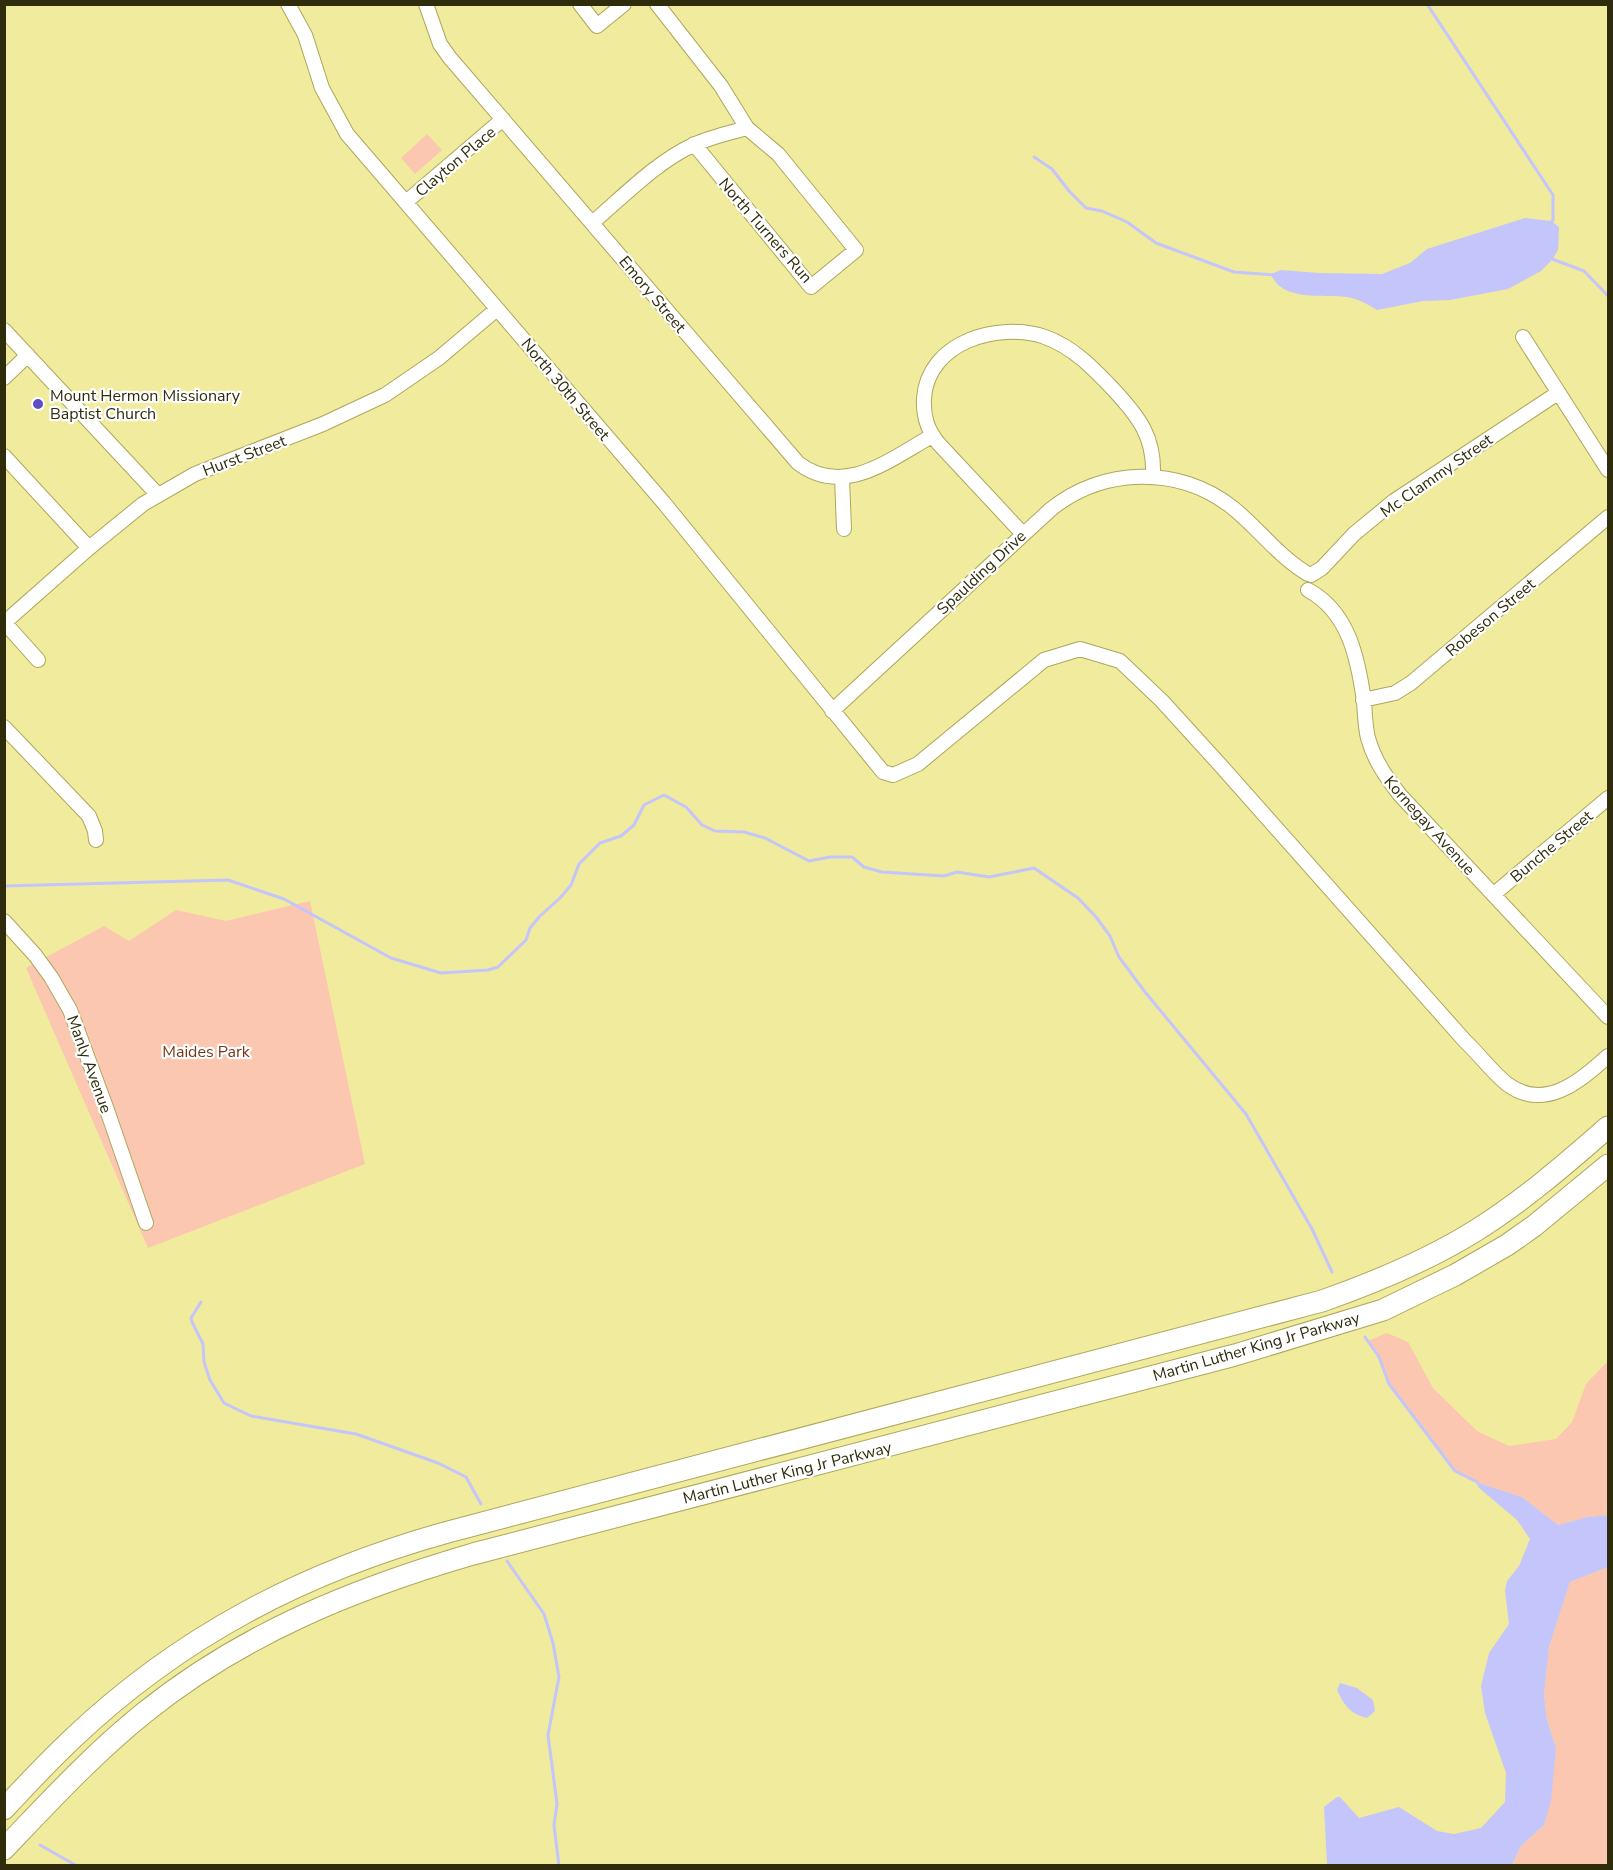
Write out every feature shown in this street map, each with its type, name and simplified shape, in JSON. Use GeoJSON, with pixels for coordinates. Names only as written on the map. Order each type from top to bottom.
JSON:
{"type":"FeatureCollection","features":[{"type":"Feature","properties":{"kind":"highway","name":"Martin Luther King Jr Parkway"},"geometry":{"type":"LineString","coordinates":[[4,1809],[71,1739],[149,1674],[242,1613],[328,1572],[386,1550],[448,1532],[1322,1301],[1410,1267],[1475,1231],[1529,1192],[1608,1127]]}},
{"type":"Feature","properties":{"kind":"highway","name":"Martin Luther King Jr Parkway"},"geometry":{"type":"LineString","coordinates":[[4,1849],[90,1761],[175,1690],[264,1634],[333,1601],[398,1576],[473,1554],[1235,1355],[1383,1310],[1455,1275],[1507,1245],[1534,1226],[1608,1165]]}},
{"type":"Feature","properties":{"kind":"street","name":"North 30th Street"},"geometry":{"type":"LineString","coordinates":[[288,4],[305,35],[322,88],[340,123],[675,516],[883,772],[893,775],[918,764],[1044,660],[1080,649],[1120,661],[1162,701],[1207,750],[1465,1041],[1508,1084],[1526,1093],[1551,1095],[1581,1080],[1608,1056]]}},
{"type":"Feature","properties":{"kind":"street","name":"Emory Street"},"geometry":{"type":"LineString","coordinates":[[426,4],[432,25],[443,48],[791,455],[805,468],[820,475],[842,478],[871,470],[932,436]]}},
{"type":"Feature","properties":{"kind":"street"},"geometry":{"type":"LineString","coordinates":[[580,4],[597,26],[624,4]]}},
{"type":"Feature","properties":{"kind":"street"},"geometry":{"type":"LineString","coordinates":[[592,223],[666,161],[694,144],[747,128],[721,86],[657,4]]}},
{"type":"Feature","properties":{"kind":"street","name":"Clayton Place"},"geometry":{"type":"LineString","coordinates":[[406,202],[503,119]]}},
{"type":"Feature","properties":{"kind":"street","name":"North Turners Run"},"geometry":{"type":"LineString","coordinates":[[694,144],[811,287],[856,250],[778,154],[747,128]]}},
{"type":"Feature","properties":{"kind":"street","name":"Hurst Street"},"geometry":{"type":"LineString","coordinates":[[5,623],[129,514],[158,495],[195,474],[323,424],[385,395],[440,358],[497,309]]}},
{"type":"Feature","properties":{"kind":"street"},"geometry":{"type":"LineString","coordinates":[[4,330],[158,495]]}},
{"type":"Feature","properties":{"kind":"street"},"geometry":{"type":"LineString","coordinates":[[1023,534],[932,436],[926,422],[924,401],[927,381],[937,363],[957,345],[976,338],[1002,333],[1032,334],[1072,350],[1136,415],[1152,448],[1153,477]]}},
{"type":"Feature","properties":{"kind":"street"},"geometry":{"type":"LineString","coordinates":[[1523,337],[1608,470]]}},
{"type":"Feature","properties":{"kind":"street"},"geometry":{"type":"LineString","coordinates":[[4,378],[28,355]]}},
{"type":"Feature","properties":{"kind":"street","name":"Mc Clammy Street"},"geometry":{"type":"LineString","coordinates":[[1313,582],[1354,534],[1394,501],[1558,393]]}},
{"type":"Feature","properties":{"kind":"street"},"geometry":{"type":"LineString","coordinates":[[4,456],[89,548]]}},
{"type":"Feature","properties":{"kind":"street","name":"Spaulding Drive"},"geometry":{"type":"LineString","coordinates":[[832,711],[1060,501],[1080,490],[1121,478],[1153,477]]}},
{"type":"Feature","properties":{"kind":"street","name":"Kornegay Avenue"},"geometry":{"type":"LineString","coordinates":[[1153,477],[1187,483],[1215,496],[1233,508],[1313,582],[1337,615],[1351,641],[1364,700],[1369,740],[1385,775],[1400,795],[1608,1017]]}},
{"type":"Feature","properties":{"kind":"street"},"geometry":{"type":"LineString","coordinates":[[842,478],[844,529]]}},
{"type":"Feature","properties":{"kind":"street","name":"Robeson Street"},"geometry":{"type":"LineString","coordinates":[[1364,700],[1395,693],[1411,683],[1608,518]]}},
{"type":"Feature","properties":{"kind":"street"},"geometry":{"type":"LineString","coordinates":[[5,623],[38,660]]}},
{"type":"Feature","properties":{"kind":"street"},"geometry":{"type":"LineString","coordinates":[[4,727],[89,816],[96,840]]}},
{"type":"Feature","properties":{"kind":"street","name":"Bunche Street"},"geometry":{"type":"LineString","coordinates":[[1494,894],[1608,798]]}},
{"type":"Feature","properties":{"kind":"street","name":"Manly Avenue"},"geometry":{"type":"LineString","coordinates":[[4,921],[45,969],[70,1010],[146,1223]]}},
{"type":"Feature","properties":{"kind":"green space"},"geometry":{"type":"Polygon","coordinates":[[[427,134],[442,150],[415,174],[401,158],[427,134]]]}},
{"type":"Feature","properties":{"kind":"green space","name":"Maides Park"},"geometry":{"type":"Polygon","coordinates":[[[310,901],[365,1164],[148,1248],[26,968],[104,926],[129,941],[176,910],[226,921],[310,901]]]}},
{"type":"Feature","properties":{"kind":"green space"},"geometry":{"type":"Polygon","coordinates":[[[1387,1333],[1408,1342],[1433,1388],[1477,1431],[1509,1446],[1556,1439],[1572,1422],[1586,1384],[1608,1361],[1608,1515],[1587,1517],[1558,1525],[1522,1497],[1476,1482],[1455,1471],[1389,1384],[1379,1357],[1368,1341],[1387,1333]]]}},
{"type":"Feature","properties":{"kind":"green space"},"geometry":{"type":"Polygon","coordinates":[[[1608,1567],[1608,1865],[1512,1866],[1521,1846],[1544,1825],[1556,1748],[1547,1720],[1544,1695],[1549,1647],[1570,1582],[1608,1567]]]}},
{"type":"Feature","properties":{"kind":"water"},"geometry":{"type":"Polygon","coordinates":[[[1525,218],[1551,221],[1559,227],[1558,250],[1541,271],[1508,289],[1377,310],[1351,298],[1293,293],[1276,283],[1271,274],[1281,270],[1382,274],[1410,263],[1427,249],[1525,218]]]}},
{"type":"Feature","properties":{"kind":"water"},"geometry":{"type":"Polygon","coordinates":[[[1476,1482],[1522,1497],[1558,1525],[1587,1517],[1608,1515],[1608,1567],[1570,1582],[1549,1647],[1544,1695],[1547,1720],[1556,1748],[1551,1801],[1544,1825],[1521,1846],[1512,1865],[1327,1865],[1324,1807],[1337,1797],[1340,1797],[1359,1818],[1399,1807],[1437,1831],[1454,1834],[1481,1828],[1505,1802],[1506,1773],[1485,1713],[1481,1686],[1489,1653],[1509,1624],[1505,1590],[1507,1581],[1519,1566],[1530,1539],[1517,1520],[1479,1488],[1476,1482]]]}},
{"type":"Feature","properties":{"kind":"water"},"geometry":{"type":"Polygon","coordinates":[[[1340,1683],[1357,1688],[1373,1700],[1375,1711],[1367,1718],[1352,1712],[1337,1690],[1340,1683]]]}},
{"type":"Feature","properties":{"kind":"waterway"},"geometry":{"type":"LineString","coordinates":[[1427,4],[1553,195],[1553,220],[1550,225]]}},
{"type":"Feature","properties":{"kind":"waterway"},"geometry":{"type":"LineString","coordinates":[[1034,157],[1052,169],[1086,208],[1102,211],[1127,222],[1156,243],[1234,272],[1275,275]]}},
{"type":"Feature","properties":{"kind":"waterway"},"geometry":{"type":"LineString","coordinates":[[1550,257],[1584,271],[1608,296]]}},
{"type":"Feature","properties":{"kind":"waterway"},"geometry":{"type":"LineString","coordinates":[[4,886],[228,880],[284,899],[391,958],[441,973],[488,970],[498,967],[526,940],[530,928],[571,885],[579,864],[600,843],[621,836],[634,825],[644,805],[664,795],[686,807],[702,825],[715,831],[744,832],[765,838],[809,861],[830,857],[852,857],[864,867],[882,872],[944,876],[957,872],[989,877],[1034,868],[1078,898],[1096,917],[1110,936],[1119,957],[1145,992],[1246,1114],[1312,1229],[1332,1272]]}},
{"type":"Feature","properties":{"kind":"waterway"},"geometry":{"type":"LineString","coordinates":[[201,1302],[191,1318],[203,1344],[204,1362],[210,1380],[224,1403],[251,1416],[356,1434],[438,1463],[466,1477],[481,1504]]}},
{"type":"Feature","properties":{"kind":"waterway"},"geometry":{"type":"LineString","coordinates":[[1365,1337],[1379,1357],[1389,1384],[1455,1471],[1477,1482]]}},
{"type":"Feature","properties":{"kind":"waterway"},"geometry":{"type":"LineString","coordinates":[[507,1561],[544,1614],[553,1643],[559,1677],[548,1735],[557,1804],[554,1825],[559,1866]]}},
{"type":"Feature","properties":{"kind":"waterway"},"geometry":{"type":"LineString","coordinates":[[40,1845],[77,1866]]}},
{"type":"Feature","properties":{"kind":"place","name":"Mount Hermon Missionary Baptist Church"},"geometry":{"type":"Point","coordinates":[38,404]}}]}
